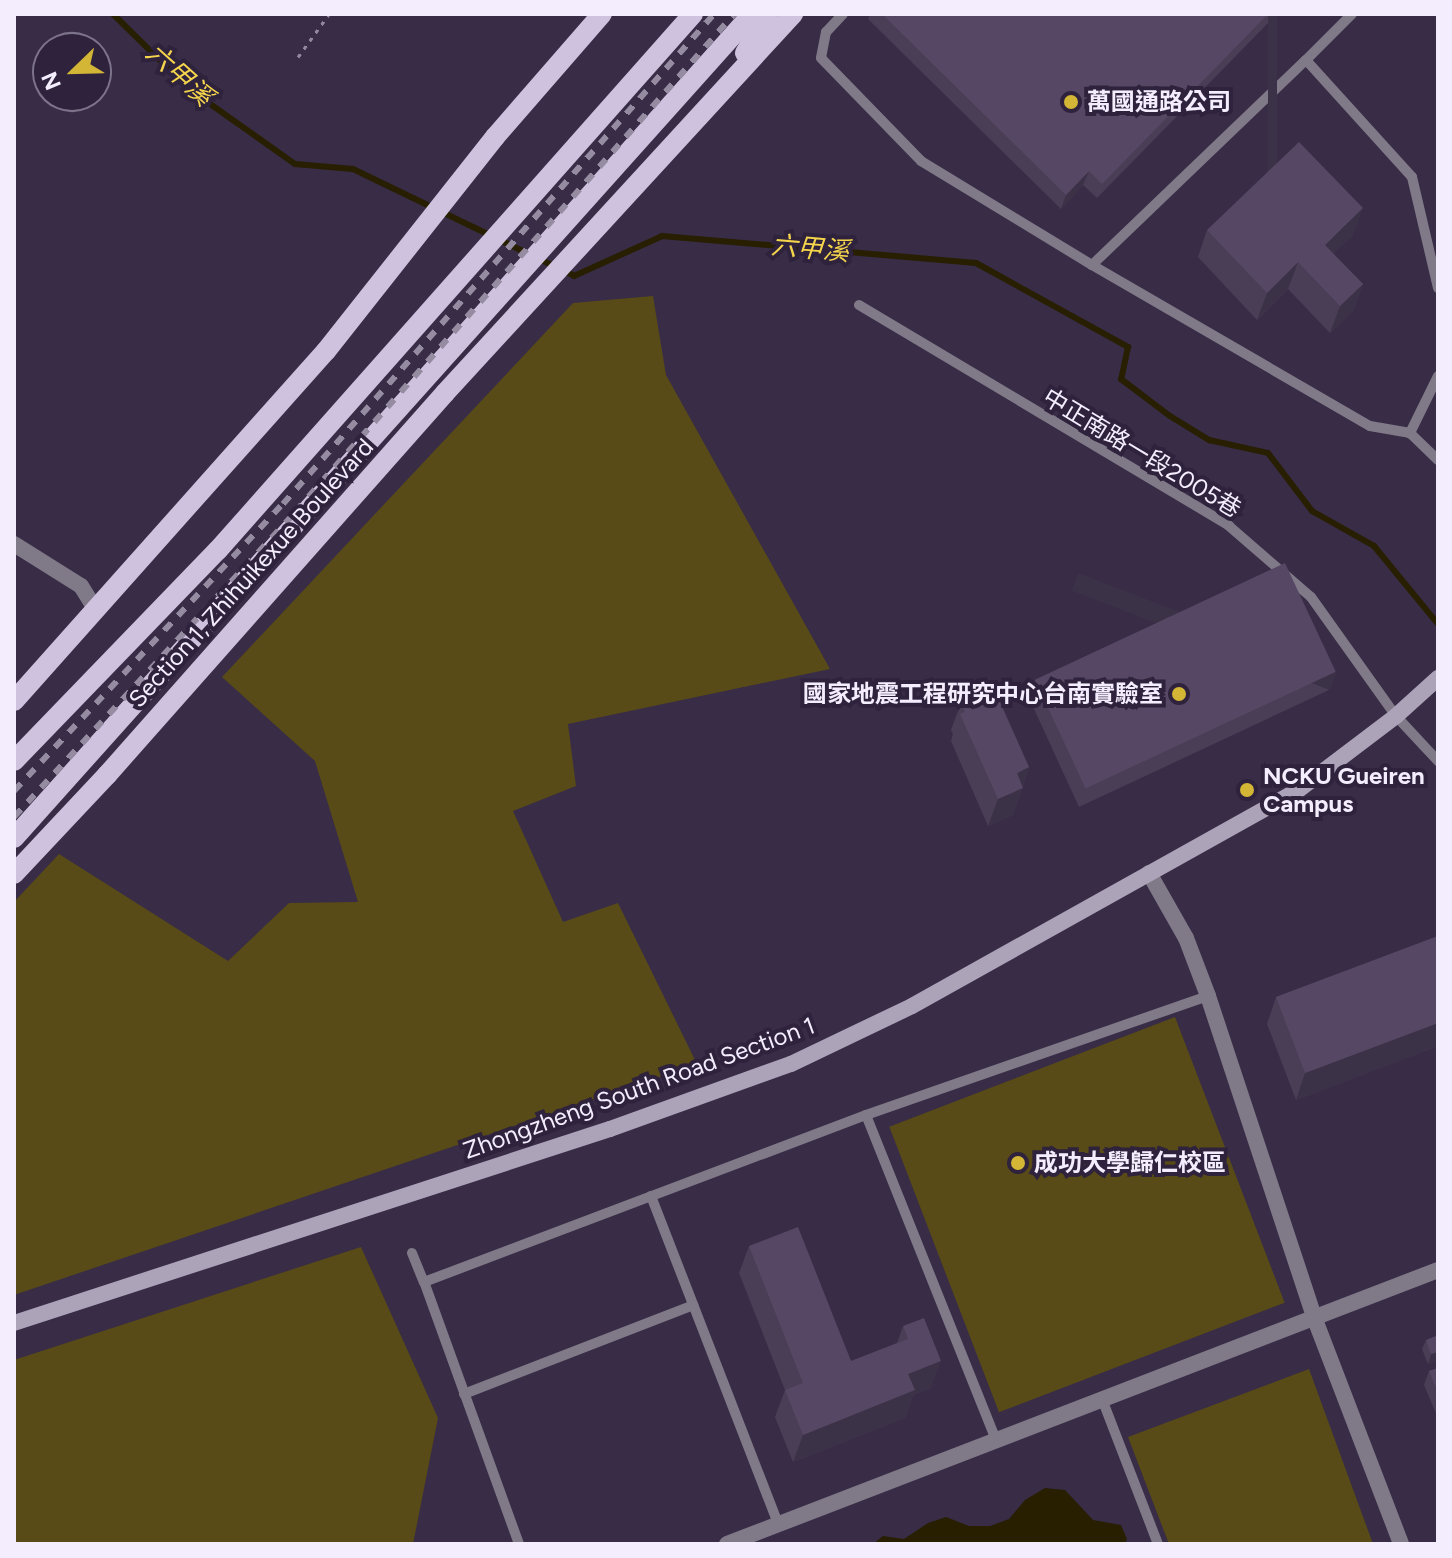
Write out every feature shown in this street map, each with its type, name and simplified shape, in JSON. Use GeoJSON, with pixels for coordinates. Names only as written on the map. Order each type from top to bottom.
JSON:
{"type":"FeatureCollection","features":[{"type":"Feature","properties":{"kind":"main road"},"geometry":{"type":"LineString","coordinates":[[14,701],[94,607],[326,351],[495,137],[602,14]]}},
{"type":"Feature","properties":{"kind":"main road","name":"Section 1, Zhihuikexue Boulevard"},"geometry":{"type":"LineString","coordinates":[[14,761],[218,550],[693,14]]}},
{"type":"Feature","properties":{"kind":"main road","name":"Section 1, Zhihuikexue Boulevard"},"geometry":{"type":"LineString","coordinates":[[14,838],[752,14]]}},
{"type":"Feature","properties":{"kind":"main road"},"geometry":{"type":"LineString","coordinates":[[724,87],[768,14]]}},
{"type":"Feature","properties":{"kind":"main road"},"geometry":{"type":"LineString","coordinates":[[724,87],[793,14]]}},
{"type":"Feature","properties":{"kind":"main road","name":"Section 1, Zhihuikexue Boulevard"},"geometry":{"type":"LineString","coordinates":[[14,874],[107,775],[724,87]]}},
{"type":"Feature","properties":{"kind":"street"},"geometry":{"type":"LineString","coordinates":[[14,544],[81,586],[94,607]]}},
{"type":"Feature","properties":{"kind":"street","name":"Zhongzheng South Road Section 1"},"geometry":{"type":"LineString","coordinates":[[14,1323],[595,1134],[791,1064],[912,1006],[1297,791],[1438,678]]}},
{"type":"Feature","properties":{"kind":"street"},"geometry":{"type":"LineString","coordinates":[[1149,873],[1186,938],[1208,996],[1314,1317],[1401,1544]]}},
{"type":"Feature","properties":{"kind":"street"},"geometry":{"type":"LineString","coordinates":[[736,1543],[778,1524],[1438,1270]]}},
{"type":"Feature","properties":{"kind":"lane"},"geometry":{"type":"LineString","coordinates":[[843,14],[826,32],[821,58],[921,161],[1092,265],[1370,426],[1410,433],[1438,460]]}},
{"type":"Feature","properties":{"kind":"lane"},"geometry":{"type":"LineString","coordinates":[[1092,265],[1352,14]]}},
{"type":"Feature","properties":{"kind":"lane"},"geometry":{"type":"LineString","coordinates":[[1306,60],[1412,177],[1438,288]]}},
{"type":"Feature","properties":{"kind":"lane","name":"中正南路一段2005巷"},"geometry":{"type":"LineString","coordinates":[[859,305],[1229,526],[1311,597],[1438,761]]}},
{"type":"Feature","properties":{"kind":"lane"},"geometry":{"type":"LineString","coordinates":[[1410,433],[1438,376]]}},
{"type":"Feature","properties":{"kind":"lane"},"geometry":{"type":"LineString","coordinates":[[424,1282],[866,1115],[1208,996]]}},
{"type":"Feature","properties":{"kind":"lane"},"geometry":{"type":"LineString","coordinates":[[866,1115],[996,1440]]}},
{"type":"Feature","properties":{"kind":"lane"},"geometry":{"type":"LineString","coordinates":[[651,1196],[778,1524]]}},
{"type":"Feature","properties":{"kind":"lane"},"geometry":{"type":"LineString","coordinates":[[412,1253],[519,1544]]}},
{"type":"Feature","properties":{"kind":"lane"},"geometry":{"type":"LineString","coordinates":[[464,1394],[693,1305]]}},
{"type":"Feature","properties":{"kind":"lane"},"geometry":{"type":"LineString","coordinates":[[1102,1399],[1158,1544]]}},
{"type":"Feature","properties":{"kind":"path"},"geometry":{"type":"LineString","coordinates":[[298,57],[329,14]]}},
{"type":"Feature","properties":{"kind":"shaded area"},"geometry":{"type":"Polygon","coordinates":[[[653,296],[666,375],[830,669],[568,724],[576,786],[513,811],[563,922],[618,903],[697,1064],[14,1295],[14,902],[59,854],[228,961],[289,903],[358,902],[315,761],[222,677],[573,303],[653,296]]]}},
{"type":"Feature","properties":{"kind":"shaded area"},"geometry":{"type":"Polygon","coordinates":[[[1175,1017],[1285,1303],[999,1412],[889,1127],[1175,1017]]]}},
{"type":"Feature","properties":{"kind":"shaded area"},"geometry":{"type":"Polygon","coordinates":[[[361,1247],[438,1418],[413,1544],[14,1544],[14,1360],[361,1247]]]}},
{"type":"Feature","properties":{"kind":"shaded area"},"geometry":{"type":"Polygon","coordinates":[[[1309,1369],[1373,1544],[1169,1544],[1128,1437],[1309,1369]]]}},
{"type":"Feature","properties":{"kind":"shaded area"},"geometry":{"type":"Polygon","coordinates":[[[1045,1488],[1065,1490],[1093,1520],[1121,1525],[1127,1539],[1125,1544],[873,1544],[883,1536],[904,1539],[928,1523],[946,1517],[969,1526],[990,1526],[1009,1519],[1025,1500],[1045,1488]]]}},
{"type":"Feature","properties":{"kind":"building","name":"萬國通路公司"},"geometry":{"type":"Polygon","coordinates":[[[882,14],[1268,14],[1102,184],[1089,171],[1066,195],[882,14]]]}},
{"type":"Feature","properties":{"kind":"building"},"geometry":{"type":"Polygon","coordinates":[[[1299,142],[1363,208],[1325,245],[1363,284],[1340,306],[1298,262],[1267,293],[1207,230],[1299,142]]]}},
{"type":"Feature","properties":{"kind":"building","name":"國家地震工程研究中心台南實驗室"},"geometry":{"type":"Polygon","coordinates":[[[1285,563],[1336,672],[1086,788],[1035,680],[1285,563]]]}},
{"type":"Feature","properties":{"kind":"building"},"geometry":{"type":"Polygon","coordinates":[[[980,694],[987,707],[1000,702],[1029,767],[1017,773],[1023,788],[998,799],[960,714],[965,712],[961,703],[980,694]]]}},
{"type":"Feature","properties":{"kind":"building"},"geometry":{"type":"Polygon","coordinates":[[[1438,936],[1438,1023],[1305,1073],[1276,997],[1438,936]]]}},
{"type":"Feature","properties":{"kind":"building"},"geometry":{"type":"Polygon","coordinates":[[[798,1227],[851,1361],[908,1339],[903,1326],[924,1318],[941,1361],[908,1374],[915,1390],[803,1435],[785,1390],[803,1383],[749,1246],[798,1227]]]}},
{"type":"Feature","properties":{"kind":"building"},"geometry":{"type":"Polygon","coordinates":[[[1438,1335],[1438,1352],[1431,1354],[1426,1340],[1438,1335]]]}},
{"type":"Feature","properties":{"kind":"building"},"geometry":{"type":"Polygon","coordinates":[[[1438,1368],[1438,1392],[1429,1371],[1438,1368]]]}},
{"type":"Feature","properties":{"kind":"waterway","name":"六甲溪"},"geometry":{"type":"LineString","coordinates":[[113,14],[189,89],[295,164],[353,169],[574,276],[662,236],[976,263],[1128,347],[1121,379],[1170,416],[1209,440],[1268,453],[1312,511],[1374,546],[1438,624]]}},
{"type":"Feature","properties":{"kind":"railway"},"geometry":{"type":"LineString","coordinates":[[14,791],[283,504],[714,14]]}},
{"type":"Feature","properties":{"kind":"railway"},"geometry":{"type":"LineString","coordinates":[[14,817],[295,512],[734,14]]}},
{"type":"Feature","properties":{"kind":"place","name":"萬國通路公司"},"geometry":{"type":"Point","coordinates":[1071,102]}},
{"type":"Feature","properties":{"kind":"place","name":"國家地震工程研究中心台南實驗室"},"geometry":{"type":"Point","coordinates":[1179,694]}},
{"type":"Feature","properties":{"kind":"place","name":"NCKU Gueiren Campus"},"geometry":{"type":"Point","coordinates":[1247,790]}},
{"type":"Feature","properties":{"kind":"place","name":"成功大學歸仁校區"},"geometry":{"type":"Point","coordinates":[1018,1163]}}]}
